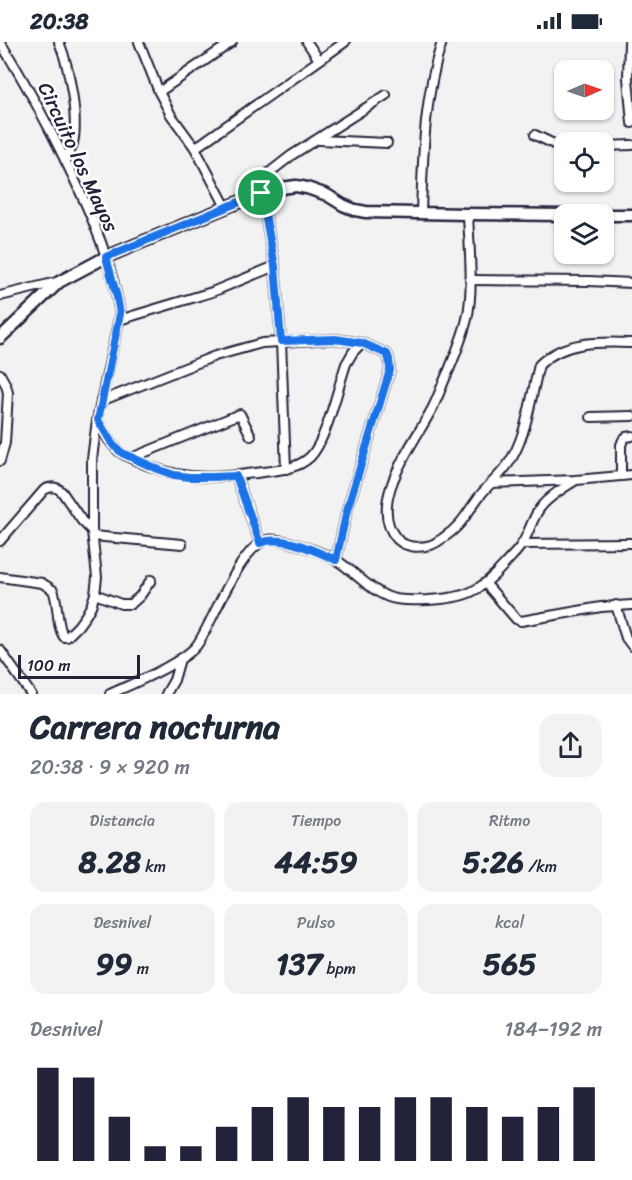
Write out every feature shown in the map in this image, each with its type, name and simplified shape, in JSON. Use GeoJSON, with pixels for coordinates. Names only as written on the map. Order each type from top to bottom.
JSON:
{"type":"FeatureCollection","features":[{"type":"Feature","properties":{"kind":"street","name":"Circuito los Mayos"},"geometry":{"type":"LineString","coordinates":[[0,42],[20,72],[84,202],[106,257],[120,314],[101,401],[92,459],[93,533],[97,577],[95,594]]}},
{"type":"Feature","properties":{"kind":"street"},"geometry":{"type":"LineString","coordinates":[[59,42],[70,80],[74,108],[74,135],[65,160]]}},
{"type":"Feature","properties":{"kind":"street"},"geometry":{"type":"LineString","coordinates":[[139,42],[171,115],[195,148],[226,207]]}},
{"type":"Feature","properties":{"kind":"street"},"geometry":{"type":"LineString","coordinates":[[159,92],[232,42]]}},
{"type":"Feature","properties":{"kind":"street"},"geometry":{"type":"LineString","coordinates":[[307,42],[319,60]]}},
{"type":"Feature","properties":{"kind":"street"},"geometry":{"type":"LineString","coordinates":[[195,148],[345,42]]}},
{"type":"Feature","properties":{"kind":"street"},"geometry":{"type":"LineString","coordinates":[[421,213],[426,121],[442,42]]}},
{"type":"Feature","properties":{"kind":"street"},"geometry":{"type":"LineString","coordinates":[[629,42],[628,78],[632,123]]}},
{"type":"Feature","properties":{"kind":"street"},"geometry":{"type":"LineString","coordinates":[[242,201],[265,176],[292,155],[386,95]]}},
{"type":"Feature","properties":{"kind":"street"},"geometry":{"type":"LineString","coordinates":[[535,135],[554,144]]}},
{"type":"Feature","properties":{"kind":"street"},"geometry":{"type":"LineString","coordinates":[[317,140],[387,143]]}},
{"type":"Feature","properties":{"kind":"street"},"geometry":{"type":"LineString","coordinates":[[614,146],[632,146]]}},
{"type":"Feature","properties":{"kind":"street"},"geometry":{"type":"LineString","coordinates":[[0,296],[59,282],[106,257],[261,193],[282,188],[296,186],[318,191],[343,205],[366,212],[554,215]]}},
{"type":"Feature","properties":{"kind":"street"},"geometry":{"type":"LineString","coordinates":[[261,193],[275,266],[281,341],[286,469]]}},
{"type":"Feature","properties":{"kind":"street"},"geometry":{"type":"LineString","coordinates":[[468,214],[470,280],[468,317],[462,338],[433,407],[395,473],[387,499],[387,517],[393,533],[403,544],[425,546],[447,536],[459,526],[481,493],[513,457],[521,438],[540,365],[547,357],[573,346],[599,342],[632,343]]}},
{"type":"Feature","properties":{"kind":"street"},"geometry":{"type":"LineString","coordinates":[[614,215],[632,215]]}},
{"type":"Feature","properties":{"kind":"street"},"geometry":{"type":"LineString","coordinates":[[119,320],[212,292],[275,266]]}},
{"type":"Feature","properties":{"kind":"street"},"geometry":{"type":"LineString","coordinates":[[470,280],[632,283]]}},
{"type":"Feature","properties":{"kind":"street"},"geometry":{"type":"LineString","coordinates":[[0,338],[59,282]]}},
{"type":"Feature","properties":{"kind":"street"},"geometry":{"type":"LineString","coordinates":[[101,401],[215,356],[262,343],[335,339],[362,343],[387,354],[390,370],[347,510],[336,560]]}},
{"type":"Feature","properties":{"kind":"street"},"geometry":{"type":"LineString","coordinates":[[98,420],[113,445],[122,453],[174,475],[236,476],[286,469],[308,459],[319,446],[346,364],[362,343]]}},
{"type":"Feature","properties":{"kind":"street"},"geometry":{"type":"LineString","coordinates":[[0,374],[8,393],[4,443],[0,461]]}},
{"type":"Feature","properties":{"kind":"street"},"geometry":{"type":"LineString","coordinates":[[131,458],[240,414],[251,436]]}},
{"type":"Feature","properties":{"kind":"street"},"geometry":{"type":"LineString","coordinates":[[591,417],[632,416]]}},
{"type":"Feature","properties":{"kind":"street"},"geometry":{"type":"LineString","coordinates":[[621,476],[621,445],[626,437],[632,436]]}},
{"type":"Feature","properties":{"kind":"street"},"geometry":{"type":"LineString","coordinates":[[492,483],[632,475]]}},
{"type":"Feature","properties":{"kind":"street"},"geometry":{"type":"LineString","coordinates":[[236,476],[260,543]]}},
{"type":"Feature","properties":{"kind":"street"},"geometry":{"type":"LineString","coordinates":[[110,694],[185,657],[196,646],[244,559],[260,543],[276,540],[297,544],[336,560],[386,597],[408,601],[458,597],[486,584],[522,544],[541,507],[576,480]]}},
{"type":"Feature","properties":{"kind":"street"},"geometry":{"type":"LineString","coordinates":[[0,541],[49,487],[58,488],[62,492],[82,522],[93,533],[182,544]]}},
{"type":"Feature","properties":{"kind":"street"},"geometry":{"type":"LineString","coordinates":[[522,544],[632,543]]}},
{"type":"Feature","properties":{"kind":"street"},"geometry":{"type":"LineString","coordinates":[[0,577],[42,583],[53,590],[61,633],[66,637],[70,636],[86,615],[95,594],[121,604],[131,604],[151,580]]}},
{"type":"Feature","properties":{"kind":"street"},"geometry":{"type":"LineString","coordinates":[[486,584],[516,619],[521,621],[616,605],[632,605]]}},
{"type":"Feature","properties":{"kind":"street"},"geometry":{"type":"LineString","coordinates":[[616,605],[626,638],[632,646]]}},
{"type":"Feature","properties":{"kind":"street"},"geometry":{"type":"LineString","coordinates":[[0,650],[31,694]]}},
{"type":"Feature","properties":{"kind":"street"},"geometry":{"type":"LineString","coordinates":[[166,694],[174,680],[180,659]]}},
{"type":"Feature","properties":{"kind":"route"},"geometry":{"type":"LineString","coordinates":[[261,193],[275,266],[281,341],[346,340],[362,343],[384,352],[389,359],[390,370],[347,510],[336,560],[297,544],[276,540],[260,543],[236,476],[189,477],[157,469],[122,453],[113,445],[98,420],[120,314],[106,257],[261,193]]}}]}
